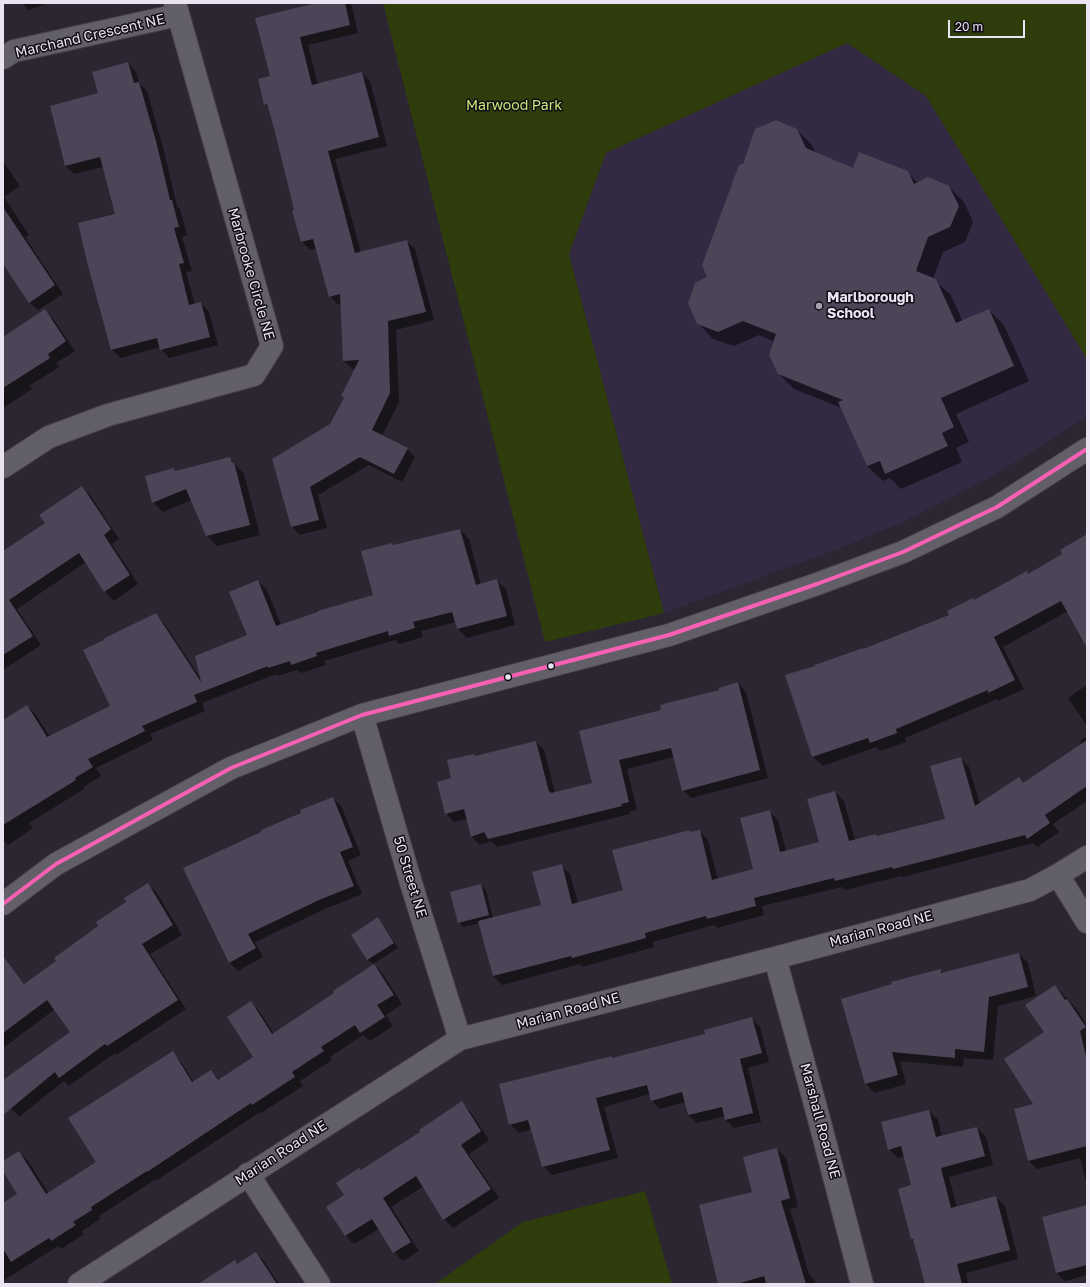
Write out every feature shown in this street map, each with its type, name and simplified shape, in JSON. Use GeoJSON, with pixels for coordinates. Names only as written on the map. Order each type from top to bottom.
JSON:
{"type":"FeatureCollection","features":[{"type":"Feature","properties":{"kind":"street","name":"Marchand Crescent NE"},"geometry":{"type":"LineString","coordinates":[[3,58],[14,51],[177,9]]}},
{"type":"Feature","properties":{"kind":"street","name":"Marbrooke Circle NE"},"geometry":{"type":"LineString","coordinates":[[3,467],[49,437],[86,423],[108,415],[254,375],[272,346],[177,9]]}},
{"type":"Feature","properties":{"kind":"street"},"geometry":{"type":"LineString","coordinates":[[3,904],[56,864],[231,768],[362,715],[669,635],[817,584],[903,552],[997,507],[1087,449]]}},
{"type":"Feature","properties":{"kind":"street","name":"50 Street NE"},"geometry":{"type":"LineString","coordinates":[[362,715],[411,882],[460,1039]]}},
{"type":"Feature","properties":{"kind":"street","name":"Marian Road NE"},"geometry":{"type":"LineString","coordinates":[[79,1284],[460,1039],[775,958],[1030,890],[1087,857]]}},
{"type":"Feature","properties":{"kind":"street"},"geometry":{"type":"LineString","coordinates":[[1058,875],[1087,922]]}},
{"type":"Feature","properties":{"kind":"street","name":"Marshall Road NE"},"geometry":{"type":"LineString","coordinates":[[775,958],[862,1284]]}},
{"type":"Feature","properties":{"kind":"street"},"geometry":{"type":"LineString","coordinates":[[248,1174],[319,1284]]}},
{"type":"Feature","properties":{"kind":"shaded area","name":"Marlborough School"},"geometry":{"type":"Polygon","coordinates":[[[847,43],[926,96],[1087,359],[1087,416],[995,475],[903,522],[841,548],[664,613],[569,254],[606,153],[847,43]]]}},
{"type":"Feature","properties":{"kind":"green space","name":"Marwood Park"},"geometry":{"type":"Polygon","coordinates":[[[383,3],[1087,3],[1087,359],[926,96],[847,43],[606,153],[569,254],[664,613],[545,642],[383,3]]]}},
{"type":"Feature","properties":{"kind":"green space"},"geometry":{"type":"Polygon","coordinates":[[[645,1191],[672,1284],[435,1284],[523,1222],[645,1191]]]}},
{"type":"Feature","properties":{"kind":"building"},"geometry":{"type":"Polygon","coordinates":[[[316,3],[345,3],[350,25],[300,37],[312,85],[362,72],[379,137],[328,151],[355,253],[407,240],[426,312],[388,321],[390,393],[372,430],[408,448],[394,474],[360,457],[310,487],[319,520],[291,527],[272,459],[330,424],[344,398],[341,396],[359,360],[343,361],[340,294],[329,297],[313,239],[301,242],[292,211],[294,210],[274,128],[267,104],[264,105],[258,79],[270,76],[255,18],[316,3]]]}},
{"type":"Feature","properties":{"kind":"building"},"geometry":{"type":"Polygon","coordinates":[[[128,62],[134,83],[139,82],[156,141],[170,200],[172,200],[179,227],[174,228],[184,263],[179,264],[189,305],[201,302],[210,337],[160,350],[157,338],[111,350],[78,223],[115,214],[100,157],[65,166],[50,106],[98,93],[92,72],[128,62]]]}},
{"type":"Feature","properties":{"kind":"building"},"geometry":{"type":"Polygon","coordinates":[[[776,120],[797,129],[806,148],[853,168],[859,152],[908,171],[914,184],[928,177],[949,186],[959,206],[950,227],[928,237],[916,271],[936,279],[956,323],[989,309],[1014,366],[941,398],[954,427],[942,433],[948,446],[885,474],[880,461],[867,466],[838,402],[843,400],[778,374],[769,355],[776,334],[743,321],[718,332],[697,324],[688,303],[695,283],[707,277],[702,265],[739,165],[743,164],[755,129],[776,120]]]}},
{"type":"Feature","properties":{"kind":"building"},"geometry":{"type":"Polygon","coordinates":[[[3,207],[55,285],[29,303],[3,264],[3,207]]]}},
{"type":"Feature","properties":{"kind":"building"},"geometry":{"type":"Polygon","coordinates":[[[45,309],[66,341],[48,354],[50,358],[3,388],[3,337],[45,309]]]}},
{"type":"Feature","properties":{"kind":"building"},"geometry":{"type":"Polygon","coordinates":[[[230,457],[232,463],[234,462],[250,525],[206,536],[186,489],[152,503],[145,476],[174,468],[175,471],[230,457]]]}},
{"type":"Feature","properties":{"kind":"building"},"geometry":{"type":"Polygon","coordinates":[[[82,486],[111,529],[104,535],[130,575],[104,592],[79,553],[9,600],[33,636],[3,655],[3,551],[45,523],[39,515],[82,486]]]}},
{"type":"Feature","properties":{"kind":"building"},"geometry":{"type":"Polygon","coordinates":[[[460,529],[476,585],[497,579],[507,616],[457,629],[452,612],[413,622],[415,628],[389,636],[388,631],[316,653],[317,656],[291,665],[290,661],[268,668],[268,666],[194,695],[197,702],[142,726],[145,731],[88,759],[93,767],[75,778],[76,780],[3,825],[3,720],[27,705],[47,737],[110,706],[83,650],[156,613],[201,682],[195,656],[247,635],[229,592],[258,580],[276,626],[318,611],[373,595],[361,551],[460,529]]]}},
{"type":"Feature","properties":{"kind":"building"},"geometry":{"type":"Polygon","coordinates":[[[1087,534],[1087,648],[1061,601],[994,637],[1015,680],[988,693],[988,690],[896,729],[897,733],[870,743],[868,738],[812,757],[785,675],[863,649],[949,615],[947,611],[973,598],[974,600],[1027,571],[1028,574],[1062,554],[1060,550],[1087,534]]]}},
{"type":"Feature","properties":{"kind":"building"},"geometry":{"type":"Polygon","coordinates":[[[738,682],[760,770],[682,791],[671,748],[619,760],[629,802],[621,804],[622,806],[488,839],[484,832],[471,837],[464,809],[445,814],[437,782],[451,778],[447,760],[474,754],[475,756],[536,741],[549,792],[550,791],[551,793],[592,783],[579,731],[661,710],[660,705],[719,690],[719,688],[738,682]]]}},
{"type":"Feature","properties":{"kind":"building"},"geometry":{"type":"Polygon","coordinates":[[[1087,740],[1087,786],[1045,815],[1050,823],[1027,839],[1025,835],[893,869],[892,867],[835,881],[834,878],[754,898],[756,906],[707,919],[706,916],[645,933],[646,938],[572,958],[571,956],[493,976],[478,921],[541,905],[532,872],[562,864],[572,904],[623,890],[612,850],[690,830],[690,832],[700,830],[712,880],[753,869],[740,818],[770,810],[780,852],[819,842],[807,799],[835,791],[849,841],[876,834],[877,836],[945,819],[930,766],[961,757],[975,806],[1019,777],[1023,783],[1087,740]]]}},
{"type":"Feature","properties":{"kind":"building"},"geometry":{"type":"Polygon","coordinates":[[[333,797],[353,847],[340,852],[354,886],[319,900],[248,934],[256,948],[229,963],[183,868],[261,832],[261,830],[301,813],[300,810],[333,797]]]}},
{"type":"Feature","properties":{"kind":"building"},"geometry":{"type":"Polygon","coordinates":[[[148,883],[173,925],[142,944],[178,1000],[107,1046],[105,1044],[59,1078],[55,1072],[3,1115],[3,1080],[70,1032],[47,1000],[3,1033],[3,956],[24,984],[56,961],[54,958],[98,926],[96,922],[126,902],[124,898],[148,883]]]}},
{"type":"Feature","properties":{"kind":"building"},"geometry":{"type":"Polygon","coordinates":[[[481,884],[489,915],[458,923],[450,892],[481,884]]]}},
{"type":"Feature","properties":{"kind":"building"},"geometry":{"type":"Polygon","coordinates":[[[378,917],[394,943],[367,960],[351,935],[378,917]]]}},
{"type":"Feature","properties":{"kind":"building"},"geometry":{"type":"Polygon","coordinates":[[[1019,953],[1028,987],[989,997],[984,1052],[955,1049],[955,1058],[892,1052],[898,1075],[865,1084],[841,999],[892,984],[891,982],[941,969],[941,973],[1019,953]]]}},
{"type":"Feature","properties":{"kind":"building"},"geometry":{"type":"Polygon","coordinates":[[[374,964],[394,995],[377,1005],[385,1017],[360,1033],[355,1025],[321,1047],[324,1051],[292,1072],[295,1077],[252,1105],[251,1103],[91,1207],[92,1210],[73,1222],[76,1225],[51,1241],[49,1238],[11,1262],[3,1249],[3,1203],[17,1194],[3,1171],[3,1161],[19,1151],[46,1194],[96,1162],[68,1118],[173,1051],[192,1082],[211,1070],[218,1080],[253,1057],[227,1017],[251,1001],[272,1034],[334,993],[333,991],[374,964]]]}},
{"type":"Feature","properties":{"kind":"building"},"geometry":{"type":"Polygon","coordinates":[[[1055,985],[1065,1000],[1067,999],[1086,1027],[1080,1031],[1087,1060],[1087,1146],[1028,1161],[1014,1109],[1033,1104],[1004,1059],[1044,1032],[1025,1005],[1055,985]]]}},
{"type":"Feature","properties":{"kind":"building"},"geometry":{"type":"Polygon","coordinates":[[[752,1017],[762,1053],[740,1059],[753,1113],[725,1120],[722,1107],[688,1115],[682,1092],[651,1101],[647,1085],[596,1098],[610,1150],[542,1167],[528,1120],[509,1125],[499,1084],[612,1056],[612,1058],[705,1034],[704,1030],[752,1017]]]}},
{"type":"Feature","properties":{"kind":"building"},"geometry":{"type":"Polygon","coordinates":[[[462,1101],[481,1131],[461,1145],[491,1189],[443,1220],[416,1176],[383,1198],[411,1242],[393,1253],[372,1219],[345,1236],[326,1207],[344,1195],[336,1183],[359,1168],[361,1170],[420,1132],[419,1130],[462,1101]]]}},
{"type":"Feature","properties":{"kind":"building"},"geometry":{"type":"Polygon","coordinates":[[[929,1110],[936,1137],[977,1127],[985,1156],[941,1168],[951,1208],[996,1196],[1010,1250],[957,1264],[962,1284],[925,1284],[898,1189],[911,1185],[901,1146],[888,1150],[881,1122],[929,1110]]]}},
{"type":"Feature","properties":{"kind":"building"},"geometry":{"type":"Polygon","coordinates":[[[777,1148],[790,1198],[781,1201],[806,1284],[766,1284],[764,1276],[737,1284],[718,1284],[699,1205],[752,1192],[743,1157],[777,1148]]]}},
{"type":"Feature","properties":{"kind":"building"},"geometry":{"type":"Polygon","coordinates":[[[1087,1205],[1087,1265],[1056,1273],[1042,1217],[1087,1205]]]}},
{"type":"Feature","properties":{"kind":"building"},"geometry":{"type":"Polygon","coordinates":[[[256,1252],[277,1284],[198,1284],[235,1260],[237,1264],[256,1252]]]}},
{"type":"Feature","properties":{"kind":"transit line"},"geometry":{"type":"LineString","coordinates":[[3,904],[56,864],[231,768],[362,715],[669,635],[817,584],[903,552],[997,507],[1087,449]]}},
{"type":"Feature","properties":{"kind":"place","name":"Marlborough School"},"geometry":{"type":"Point","coordinates":[819,306]}}]}
